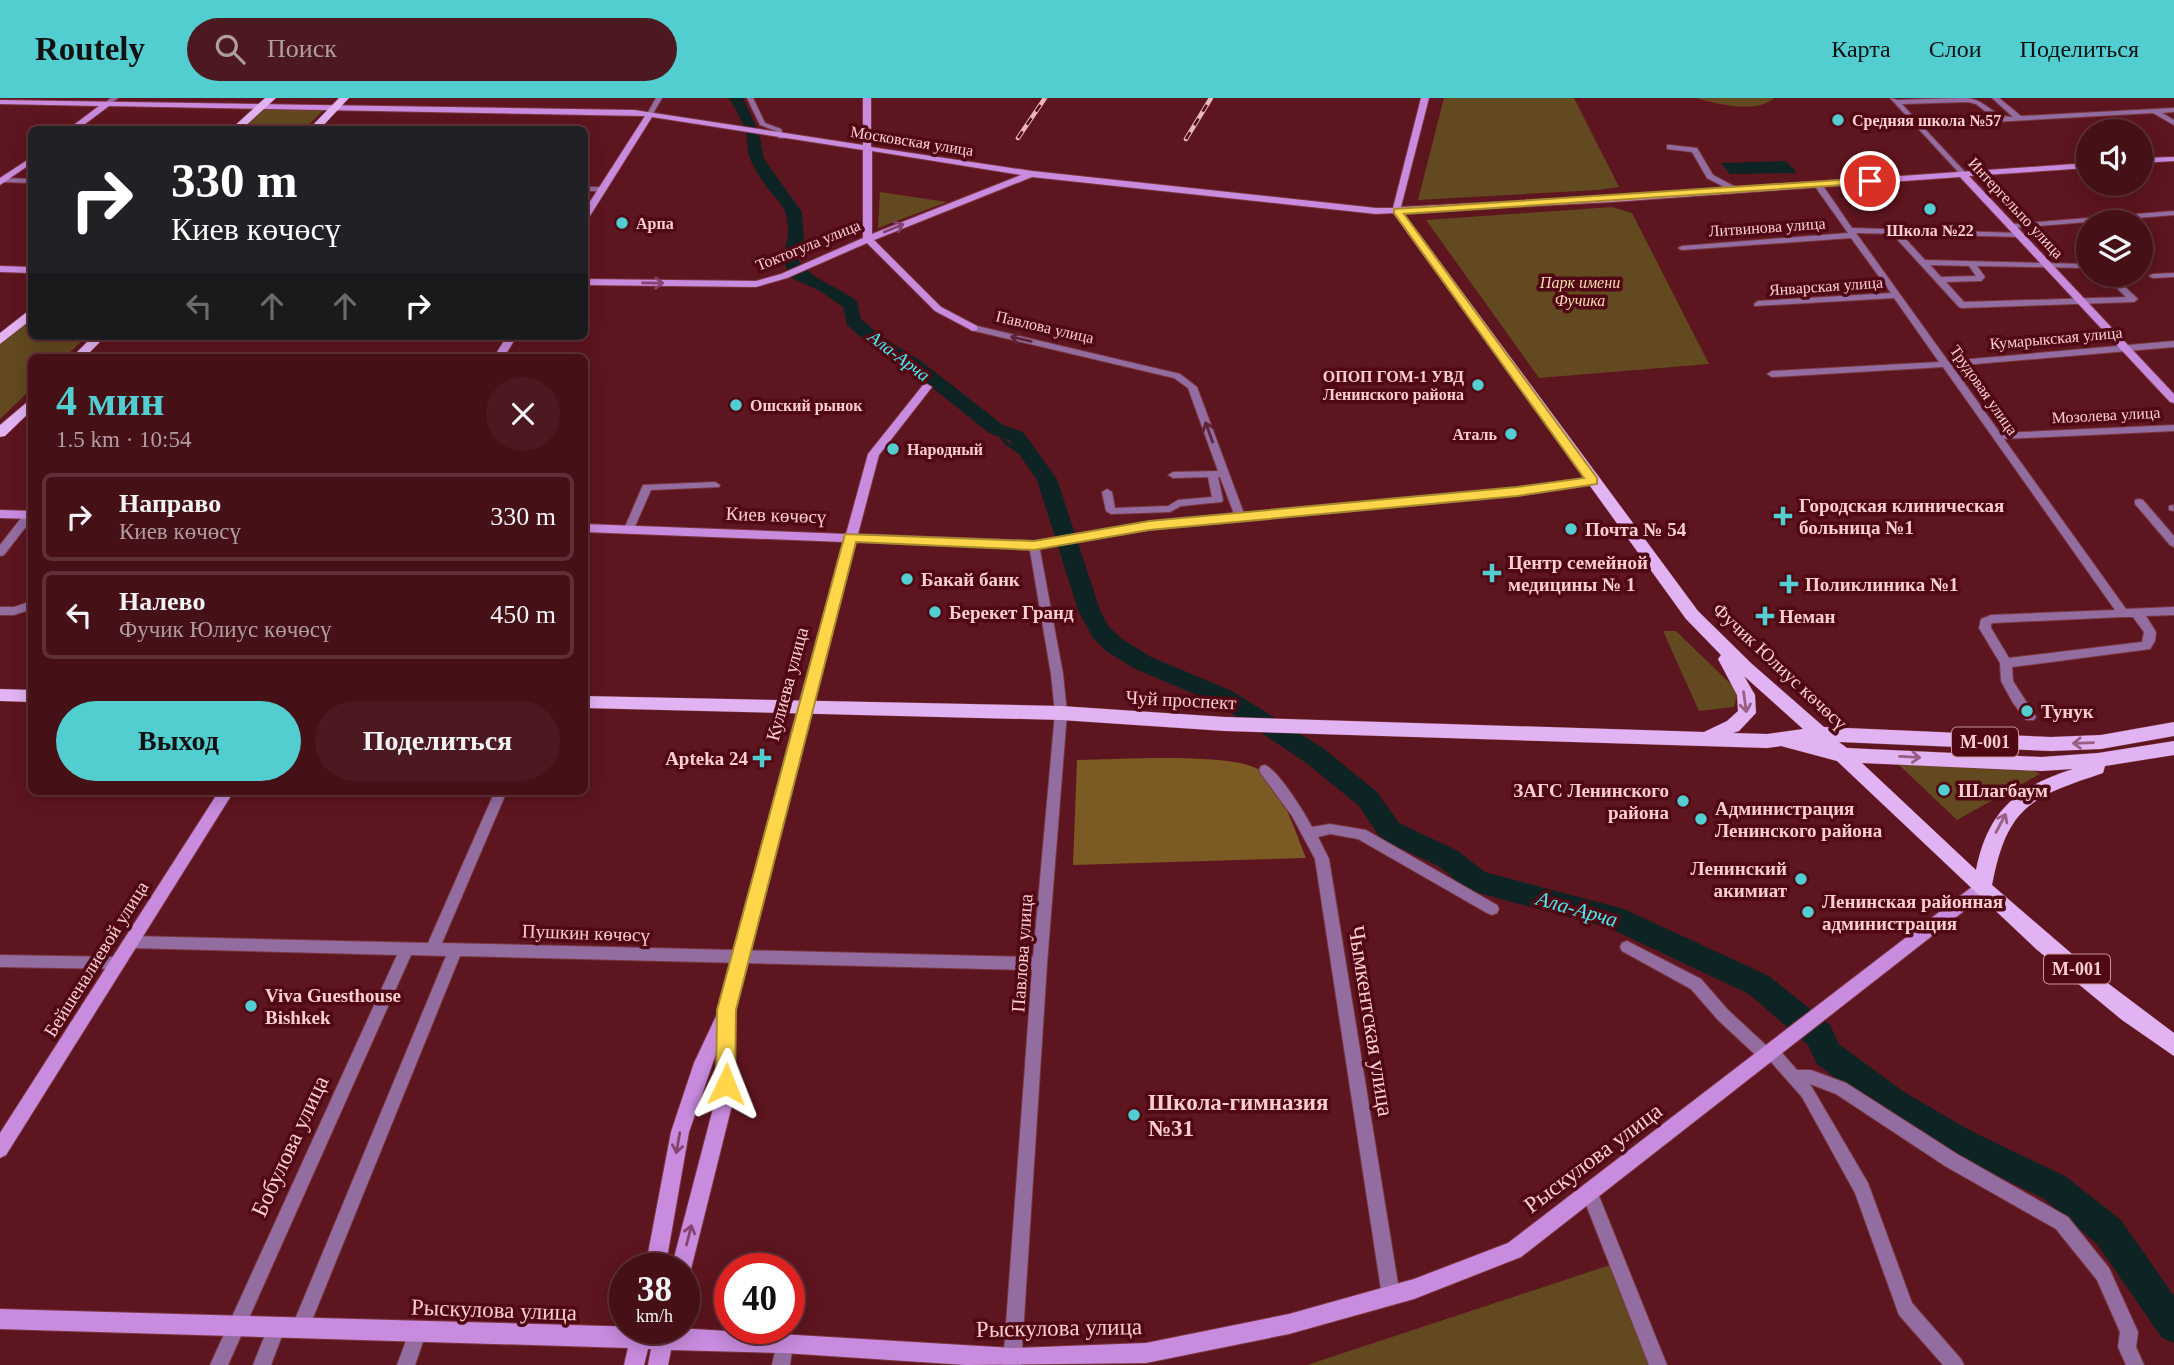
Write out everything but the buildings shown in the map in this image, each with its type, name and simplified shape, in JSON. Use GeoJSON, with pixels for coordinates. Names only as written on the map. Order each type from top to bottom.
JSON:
{"type":"FeatureCollection","features":[{"type":"Feature","properties":{"kind":"main road"},"geometry":{"type":"LineString","coordinates":[[239,126],[271,98]]}},
{"type":"Feature","properties":{"kind":"main road"},"geometry":{"type":"LineString","coordinates":[[317,126],[344,98]]}},
{"type":"Feature","properties":{"kind":"main road"},"geometry":{"type":"LineString","coordinates":[[867,98],[870,149],[868,239]]}},
{"type":"Feature","properties":{"kind":"main road"},"geometry":{"type":"LineString","coordinates":[[1397,211],[1396,203],[1425,98]]}},
{"type":"Feature","properties":{"kind":"main road"},"geometry":{"type":"LineString","coordinates":[[77,126],[112,101]]}},
{"type":"Feature","properties":{"kind":"main road","name":"Московская улица"},"geometry":{"type":"LineString","coordinates":[[0,102],[112,101],[591,111],[649,116],[1032,174],[1276,201],[1397,211],[2076,166]]}},
{"type":"Feature","properties":{"kind":"main road"},"geometry":{"type":"LineString","coordinates":[[588,213],[649,116]]}},
{"type":"Feature","properties":{"kind":"main road"},"geometry":{"type":"LineString","coordinates":[[2153,160],[2174,159]]}},
{"type":"Feature","properties":{"kind":"main road"},"geometry":{"type":"LineString","coordinates":[[1,181],[28,162]]}},
{"type":"Feature","properties":{"kind":"main road","name":"Токтогула улица"},"geometry":{"type":"LineString","coordinates":[[588,282],[756,284],[784,276],[868,239],[1032,174]]}},
{"type":"Feature","properties":{"kind":"main road","name":"Интергельпо улица"},"geometry":{"type":"LineString","coordinates":[[1962,174],[2174,400]]}},
{"type":"Feature","properties":{"kind":"main road","name":"Фучик Юлиус көчөсү"},"geometry":{"type":"LineString","coordinates":[[1397,211],[1692,615],[1718,643],[1842,755],[1982,888],[2135,1017],[2174,1046]]}},
{"type":"Feature","properties":{"kind":"main road","name":"Павлова улица"},"geometry":{"type":"LineString","coordinates":[[868,239],[938,309],[973,328]]}},
{"type":"Feature","properties":{"kind":"main road"},"geometry":{"type":"LineString","coordinates":[[0,269],[28,270]]}},
{"type":"Feature","properties":{"kind":"main road"},"geometry":{"type":"LineString","coordinates":[[0,340],[28,316]]}},
{"type":"Feature","properties":{"kind":"main road"},"geometry":{"type":"LineString","coordinates":[[81,354],[96,340]]}},
{"type":"Feature","properties":{"kind":"main road","name":"Кулиева улица"},"geometry":{"type":"LineString","coordinates":[[657,1253],[680,1132],[689,1100],[727,1010],[805,706],[874,454],[927,387]]}},
{"type":"Feature","properties":{"kind":"main road"},"geometry":{"type":"LineString","coordinates":[[0,433],[28,406]]}},
{"type":"Feature","properties":{"kind":"main road","name":"Киев көчөсү"},"geometry":{"type":"LineString","coordinates":[[588,528],[1034,545],[1149,526],[1517,492],[1593,481]]}},
{"type":"Feature","properties":{"kind":"main road"},"geometry":{"type":"LineString","coordinates":[[0,514],[28,514]]}},
{"type":"Feature","properties":{"kind":"main road"},"geometry":{"type":"LineString","coordinates":[[1700,738],[1733,726],[1746,713],[1746,695],[1718,643]]}},
{"type":"Feature","properties":{"kind":"main road"},"geometry":{"type":"LineString","coordinates":[[0,695],[28,696]]}},
{"type":"Feature","properties":{"kind":"main road","name":"Чуй проспект"},"geometry":{"type":"LineString","coordinates":[[588,702],[1061,713],[1225,724],[1774,741],[1842,755]]}},
{"type":"Feature","properties":{"kind":"main road","name":"M-001"},"geometry":{"type":"LineString","coordinates":[[1819,734],[2041,744],[2101,742],[2174,729]]}},
{"type":"Feature","properties":{"kind":"main road","name":"Чуй проспект"},"geometry":{"type":"LineString","coordinates":[[1774,741],[1819,734]]}},
{"type":"Feature","properties":{"kind":"main road","name":"M-001"},"geometry":{"type":"LineString","coordinates":[[1842,755],[2041,764],[2133,756],[2174,748]]}},
{"type":"Feature","properties":{"kind":"main road"},"geometry":{"type":"LineString","coordinates":[[1982,888],[1991,841],[2013,806],[2065,779],[2133,756]]}},
{"type":"Feature","properties":{"kind":"main road","name":"Бейшеналиевой улица"},"geometry":{"type":"LineString","coordinates":[[0,1149],[224,795]]}},
{"type":"Feature","properties":{"kind":"main road","name":"Рыскулова улица"},"geometry":{"type":"LineString","coordinates":[[796,1344],[1013,1362],[1146,1359],[1391,1296],[1514,1250],[1982,888]]}},
{"type":"Feature","properties":{"kind":"main road","name":"Кулиева улица"},"geometry":{"type":"LineString","coordinates":[[685,1253],[724,1101],[727,1010]]}},
{"type":"Feature","properties":{"kind":"main road","name":"Рыскулова улица"},"geometry":{"type":"LineString","coordinates":[[0,1319],[417,1333],[609,1334]]}},
{"type":"Feature","properties":{"kind":"main road"},"geometry":{"type":"LineString","coordinates":[[634,1365],[638,1344]]}},
{"type":"Feature","properties":{"kind":"main road"},"geometry":{"type":"LineString","coordinates":[[658,1365],[663,1344]]}},
{"type":"Feature","properties":{"kind":"street"},"geometry":{"type":"LineString","coordinates":[[649,116],[659,98]]}},
{"type":"Feature","properties":{"kind":"street"},"geometry":{"type":"LineString","coordinates":[[750,98],[762,124],[779,130],[782,136]]}},
{"type":"Feature","properties":{"kind":"street"},"geometry":{"type":"LineString","coordinates":[[1996,98],[2020,119]]}},
{"type":"Feature","properties":{"kind":"street"},"geometry":{"type":"LineString","coordinates":[[1895,100],[1968,100],[1978,103],[2002,120]]}},
{"type":"Feature","properties":{"kind":"street","name":"Интергельпо улица"},"geometry":{"type":"LineString","coordinates":[[1895,100],[1962,174]]}},
{"type":"Feature","properties":{"kind":"street"},"geometry":{"type":"LineString","coordinates":[[1917,124],[2174,110]]}},
{"type":"Feature","properties":{"kind":"street"},"geometry":{"type":"LineString","coordinates":[[2154,111],[2174,123]]}},
{"type":"Feature","properties":{"kind":"street"},"geometry":{"type":"LineString","coordinates":[[1670,147],[1694,150],[1710,176],[1737,190]]}},
{"type":"Feature","properties":{"kind":"street"},"geometry":{"type":"LineString","coordinates":[[1,181],[28,181]]}},
{"type":"Feature","properties":{"kind":"street","name":"Трудовая улица"},"geometry":{"type":"LineString","coordinates":[[1818,185],[1997,436],[2130,614],[2151,630],[2152,638],[2146,646],[2006,663]]}},
{"type":"Feature","properties":{"kind":"street"},"geometry":{"type":"LineString","coordinates":[[588,189],[603,189]]}},
{"type":"Feature","properties":{"kind":"street"},"geometry":{"type":"LineString","coordinates":[[2013,226],[2174,213]]}},
{"type":"Feature","properties":{"kind":"street","name":"Литвинова улица"},"geometry":{"type":"LineString","coordinates":[[1682,248],[1852,232],[2021,235]]}},
{"type":"Feature","properties":{"kind":"street"},"geometry":{"type":"LineString","coordinates":[[1898,235],[1958,302],[1967,305],[2133,299],[2120,287]]}},
{"type":"Feature","properties":{"kind":"street"},"geometry":{"type":"LineString","coordinates":[[1923,262],[2076,266]]}},
{"type":"Feature","properties":{"kind":"street"},"geometry":{"type":"LineString","coordinates":[[1939,280],[1978,279],[1981,277],[1971,263]]}},
{"type":"Feature","properties":{"kind":"street"},"geometry":{"type":"LineString","coordinates":[[2153,276],[2174,275]]}},
{"type":"Feature","properties":{"kind":"street","name":"Январская улица"},"geometry":{"type":"LineString","coordinates":[[1758,304],[1897,295]]}},
{"type":"Feature","properties":{"kind":"street","name":"Павлова улица"},"geometry":{"type":"LineString","coordinates":[[973,328],[1177,376],[1192,387],[1218,474],[1241,519]]}},
{"type":"Feature","properties":{"kind":"street","name":"Кумарыкская улица"},"geometry":{"type":"LineString","coordinates":[[1772,374],[1946,364],[2174,344]]}},
{"type":"Feature","properties":{"kind":"street","name":"Мозолева улица"},"geometry":{"type":"LineString","coordinates":[[1997,436],[2174,428]]}},
{"type":"Feature","properties":{"kind":"street"},"geometry":{"type":"LineString","coordinates":[[1107,492],[1111,511],[1170,509],[1178,503],[1219,500],[1218,474],[1173,475]]}},
{"type":"Feature","properties":{"kind":"street"},"geometry":{"type":"LineString","coordinates":[[629,529],[647,487],[715,485]]}},
{"type":"Feature","properties":{"kind":"street"},"geometry":{"type":"LineString","coordinates":[[2139,502],[2174,544]]}},
{"type":"Feature","properties":{"kind":"street"},"geometry":{"type":"LineString","coordinates":[[0,552],[28,517]]}},
{"type":"Feature","properties":{"kind":"street","name":"Павлова улица"},"geometry":{"type":"LineString","coordinates":[[1013,1362],[1040,964],[1061,713],[1057,674],[1034,545]]}},
{"type":"Feature","properties":{"kind":"street"},"geometry":{"type":"LineString","coordinates":[[0,611],[14,611],[28,606]]}},
{"type":"Feature","properties":{"kind":"street"},"geometry":{"type":"LineString","coordinates":[[2030,717],[2007,681],[2006,663],[1984,628],[1985,622],[2174,611]]}},
{"type":"Feature","properties":{"kind":"street","name":"Чымкентская улица"},"geometry":{"type":"LineString","coordinates":[[1265,770],[1310,833],[1322,859],[1391,1296]]}},
{"type":"Feature","properties":{"kind":"street"},"geometry":{"type":"LineString","coordinates":[[432,949],[499,795]]}},
{"type":"Feature","properties":{"kind":"street"},"geometry":{"type":"LineString","coordinates":[[1310,833],[1330,829],[1361,834],[1492,909]]}},
{"type":"Feature","properties":{"kind":"street","name":"Пушкин көчөсү"},"geometry":{"type":"LineString","coordinates":[[131,942],[1040,964]]}},
{"type":"Feature","properties":{"kind":"street"},"geometry":{"type":"LineString","coordinates":[[1627,947],[1696,984],[1723,1015],[1775,1050],[1807,1092],[1862,1189],[1905,1309],[1955,1365]]}},
{"type":"Feature","properties":{"kind":"street","name":"Бобулова улица"},"geometry":{"type":"LineString","coordinates":[[219,1365],[407,948]]}},
{"type":"Feature","properties":{"kind":"street"},"geometry":{"type":"LineString","coordinates":[[300,1329],[456,949]]}},
{"type":"Feature","properties":{"kind":"street"},"geometry":{"type":"LineString","coordinates":[[0,961],[118,963]]}},
{"type":"Feature","properties":{"kind":"street"},"geometry":{"type":"LineString","coordinates":[[1794,1077],[1811,1077],[1841,1088],[1951,1160],[2062,1223],[2103,1274],[2129,1332],[2127,1347],[2135,1365]]}},
{"type":"Feature","properties":{"kind":"street"},"geometry":{"type":"LineString","coordinates":[[1589,1192],[1658,1365]]}},
{"type":"Feature","properties":{"kind":"street"},"geometry":{"type":"LineString","coordinates":[[262,1365],[276,1328]]}},
{"type":"Feature","properties":{"kind":"street"},"geometry":{"type":"LineString","coordinates":[[406,1365],[417,1333]]}},
{"type":"Feature","properties":{"kind":"street"},"geometry":{"type":"LineString","coordinates":[[780,1365],[784,1344]]}},
{"type":"Feature","properties":{"kind":"green space"},"geometry":{"type":"Polygon","coordinates":[[[1444,98],[1574,98],[1619,187],[1418,200],[1444,98]]]}},
{"type":"Feature","properties":{"kind":"green space"},"geometry":{"type":"Polygon","coordinates":[[[1696,98],[1774,98],[1767,103],[1747,107],[1696,98]]]}},
{"type":"Feature","properties":{"kind":"green space"},"geometry":{"type":"Polygon","coordinates":[[[264,109],[324,110],[307,126],[245,126],[264,109]]]}},
{"type":"Feature","properties":{"kind":"green space"},"geometry":{"type":"Polygon","coordinates":[[[880,192],[947,202],[878,228],[880,192]]]}},
{"type":"Feature","properties":{"kind":"green space","name":"Парк имени Фучика"},"geometry":{"type":"Polygon","coordinates":[[[1612,207],[1632,213],[1709,364],[1539,378],[1426,220],[1612,207]]]}},
{"type":"Feature","properties":{"kind":"green space"},"geometry":{"type":"Polygon","coordinates":[[[28,319],[28,340],[83,340],[68,354],[28,354],[28,392],[0,419],[0,344],[28,319]]]}},
{"type":"Feature","properties":{"kind":"green space"},"geometry":{"type":"Polygon","coordinates":[[[1663,631],[1676,631],[1738,691],[1734,707],[1699,711],[1663,631]]]}},
{"type":"Feature","properties":{"kind":"green space"},"geometry":{"type":"Polygon","coordinates":[[[1898,764],[2035,771],[2040,774],[1957,820],[1898,764]]]}},
{"type":"Feature","properties":{"kind":"green space"},"geometry":{"type":"Polygon","coordinates":[[[1610,1265],[1650,1365],[1307,1365],[1610,1265]]]}},
{"type":"Feature","properties":{"kind":"shaded area"},"geometry":{"type":"Polygon","coordinates":[[[1203,759],[1249,765],[1262,772],[1276,790],[1306,858],[1073,865],[1077,760],[1203,759]]]}},
{"type":"Feature","properties":{"kind":"water"},"geometry":{"type":"Polygon","coordinates":[[[1786,161],[1797,173],[1730,174],[1721,163],[1786,161]]]}},
{"type":"Feature","properties":{"kind":"waterway","name":"Ала-Арча"},"geometry":{"type":"LineString","coordinates":[[736,98],[754,138],[757,159],[764,173],[795,212],[796,239],[790,259],[798,274],[826,287],[845,300],[851,305],[853,321],[874,339],[915,365],[996,429],[1016,436],[1047,479],[1089,610],[1101,632],[1114,645],[1143,663],[1224,697],[1314,755],[1368,799],[1390,831],[1449,859],[1477,882],[1614,917],[1759,985],[1819,1035],[1828,1054],[1893,1103],[1962,1143],[2054,1187],[2109,1232],[2174,1326]]}},
{"type":"Feature","properties":{"kind":"waterway","name":"Ала-Арча"},"geometry":{"type":"LineString","coordinates":[[996,429],[1005,442],[1032,461]]}},
{"type":"Feature","properties":{"kind":"railway"},"geometry":{"type":"LineString","coordinates":[[1018,138],[1045,98]]}},
{"type":"Feature","properties":{"kind":"railway"},"geometry":{"type":"LineString","coordinates":[[1186,139],[1211,98]]}},
{"type":"Feature","properties":{"kind":"place","name":"Средняя школа №57"},"geometry":{"type":"Point","coordinates":[1838,120]}},
{"type":"Feature","properties":{"kind":"place","name":"Школа №22"},"geometry":{"type":"Point","coordinates":[1930,209]}},
{"type":"Feature","properties":{"kind":"place","name":"Арпа"},"geometry":{"type":"Point","coordinates":[622,223]}},
{"type":"Feature","properties":{"kind":"place","name":"ОПОП ГОМ-1 УВД Ленинского района"},"geometry":{"type":"Point","coordinates":[1478,385]}},
{"type":"Feature","properties":{"kind":"place","name":"Ошский рынок"},"geometry":{"type":"Point","coordinates":[736,405]}},
{"type":"Feature","properties":{"kind":"place","name":"Аталь"},"geometry":{"type":"Point","coordinates":[1511,434]}},
{"type":"Feature","properties":{"kind":"place","name":"Народный"},"geometry":{"type":"Point","coordinates":[893,449]}},
{"type":"Feature","properties":{"kind":"place","name":"Городская клиническая больница №1"},"geometry":{"type":"Point","coordinates":[1783,516]}},
{"type":"Feature","properties":{"kind":"place","name":"Почта № 54"},"geometry":{"type":"Point","coordinates":[1571,529]}},
{"type":"Feature","properties":{"kind":"place","name":"Центр семейной медицины № 1"},"geometry":{"type":"Point","coordinates":[1492,573]}},
{"type":"Feature","properties":{"kind":"place","name":"Бакай банк"},"geometry":{"type":"Point","coordinates":[907,579]}},
{"type":"Feature","properties":{"kind":"place","name":"Поликлиника №1"},"geometry":{"type":"Point","coordinates":[1789,584]}},
{"type":"Feature","properties":{"kind":"place","name":"Берекет Гранд"},"geometry":{"type":"Point","coordinates":[935,612]}},
{"type":"Feature","properties":{"kind":"place","name":"Неман"},"geometry":{"type":"Point","coordinates":[1765,616]}},
{"type":"Feature","properties":{"kind":"place","name":"Тунук"},"geometry":{"type":"Point","coordinates":[2027,711]}},
{"type":"Feature","properties":{"kind":"place","name":"Apteka 24"},"geometry":{"type":"Point","coordinates":[762,758]}},
{"type":"Feature","properties":{"kind":"place","name":"Шлагбаум"},"geometry":{"type":"Point","coordinates":[1944,790]}},
{"type":"Feature","properties":{"kind":"place","name":"ЗАГС Ленинского района"},"geometry":{"type":"Point","coordinates":[1683,801]}},
{"type":"Feature","properties":{"kind":"place","name":"Администрация Ленинского района"},"geometry":{"type":"Point","coordinates":[1701,819]}},
{"type":"Feature","properties":{"kind":"place","name":"Ленинский акимиат"},"geometry":{"type":"Point","coordinates":[1801,879]}},
{"type":"Feature","properties":{"kind":"place","name":"Ленинская районная администрация"},"geometry":{"type":"Point","coordinates":[1808,912]}},
{"type":"Feature","properties":{"kind":"place","name":"Viva Guesthouse Bishkek"},"geometry":{"type":"Point","coordinates":[251,1006]}},
{"type":"Feature","properties":{"kind":"place","name":"Школа-гимназия №31"},"geometry":{"type":"Point","coordinates":[1134,1115]}},
{"type":"Feature","properties":{"kind":"route"},"geometry":{"type":"LineString","coordinates":[[726,1084],[727,1010],[850,537],[1034,545],[1149,526],[1517,492],[1593,481],[1397,211],[1870,181]]}}]}
